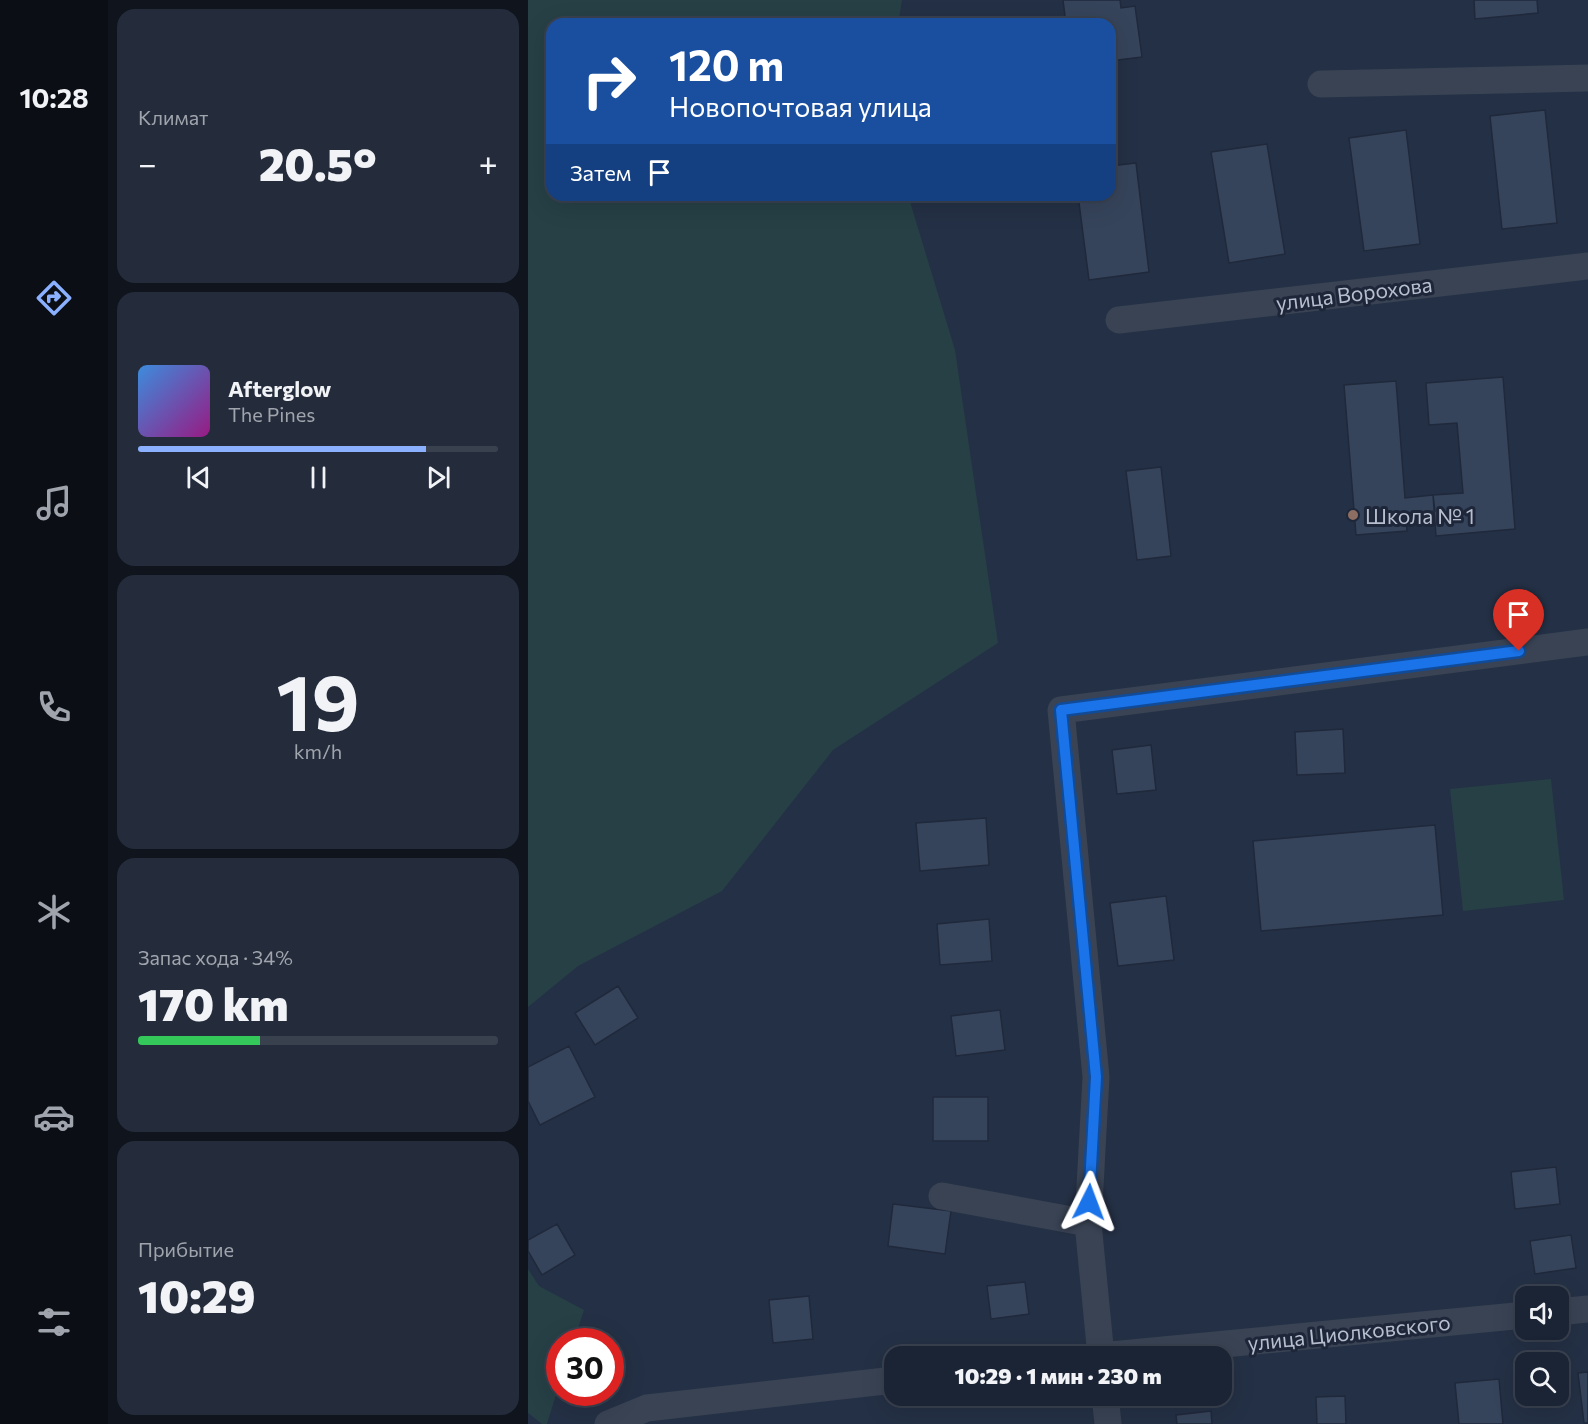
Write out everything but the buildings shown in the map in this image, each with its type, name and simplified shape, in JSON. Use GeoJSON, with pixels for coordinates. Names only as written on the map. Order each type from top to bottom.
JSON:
{"type":"FeatureCollection","features":[{"type":"Feature","properties":{"kind":"street"},"geometry":{"type":"LineString","coordinates":[[1321,84],[1588,78]]}},
{"type":"Feature","properties":{"kind":"street","name":"улица Ворохова"},"geometry":{"type":"LineString","coordinates":[[1119,320],[1588,266]]}},
{"type":"Feature","properties":{"kind":"street"},"geometry":{"type":"LineString","coordinates":[[1100,1346],[1088,1223],[1096,1077],[1061,710],[1588,642]]}},
{"type":"Feature","properties":{"kind":"street"},"geometry":{"type":"LineString","coordinates":[[942,1196],[1088,1223]]}},
{"type":"Feature","properties":{"kind":"street"},"geometry":{"type":"LineString","coordinates":[[1569,1311],[1588,1309]]}},
{"type":"Feature","properties":{"kind":"street","name":"улица Циолковского"},"geometry":{"type":"LineString","coordinates":[[1205,1346],[1515,1316]]}},
{"type":"Feature","properties":{"kind":"street"},"geometry":{"type":"LineString","coordinates":[[608,1424],[647,1408],[884,1381]]}},
{"type":"Feature","properties":{"kind":"street"},"geometry":{"type":"LineString","coordinates":[[1106,1406],[1108,1424]]}},
{"type":"Feature","properties":{"kind":"green space"},"geometry":{"type":"Polygon","coordinates":[[[528,0],[902,0],[899,18],[546,18],[546,201],[910,201],[955,350],[998,643],[833,750],[722,891],[578,966],[528,1007],[528,0]]]}},
{"type":"Feature","properties":{"kind":"green space"},"geometry":{"type":"Polygon","coordinates":[[[1551,779],[1564,900],[1463,911],[1450,789],[1551,779]]]}},
{"type":"Feature","properties":{"kind":"green space"},"geometry":{"type":"Polygon","coordinates":[[[528,1269],[539,1286],[584,1310],[578,1328],[546,1328],[546,1406],[553,1406],[547,1424],[542,1424],[528,1413],[528,1269]]]}},
{"type":"Feature","properties":{"kind":"place","name":"Школа № 1"},"geometry":{"type":"Point","coordinates":[1353,515]}},
{"type":"Feature","properties":{"kind":"route"},"geometry":{"type":"LineString","coordinates":[[1089,1202],[1096,1077],[1061,710],[1519,651]]}}]}
